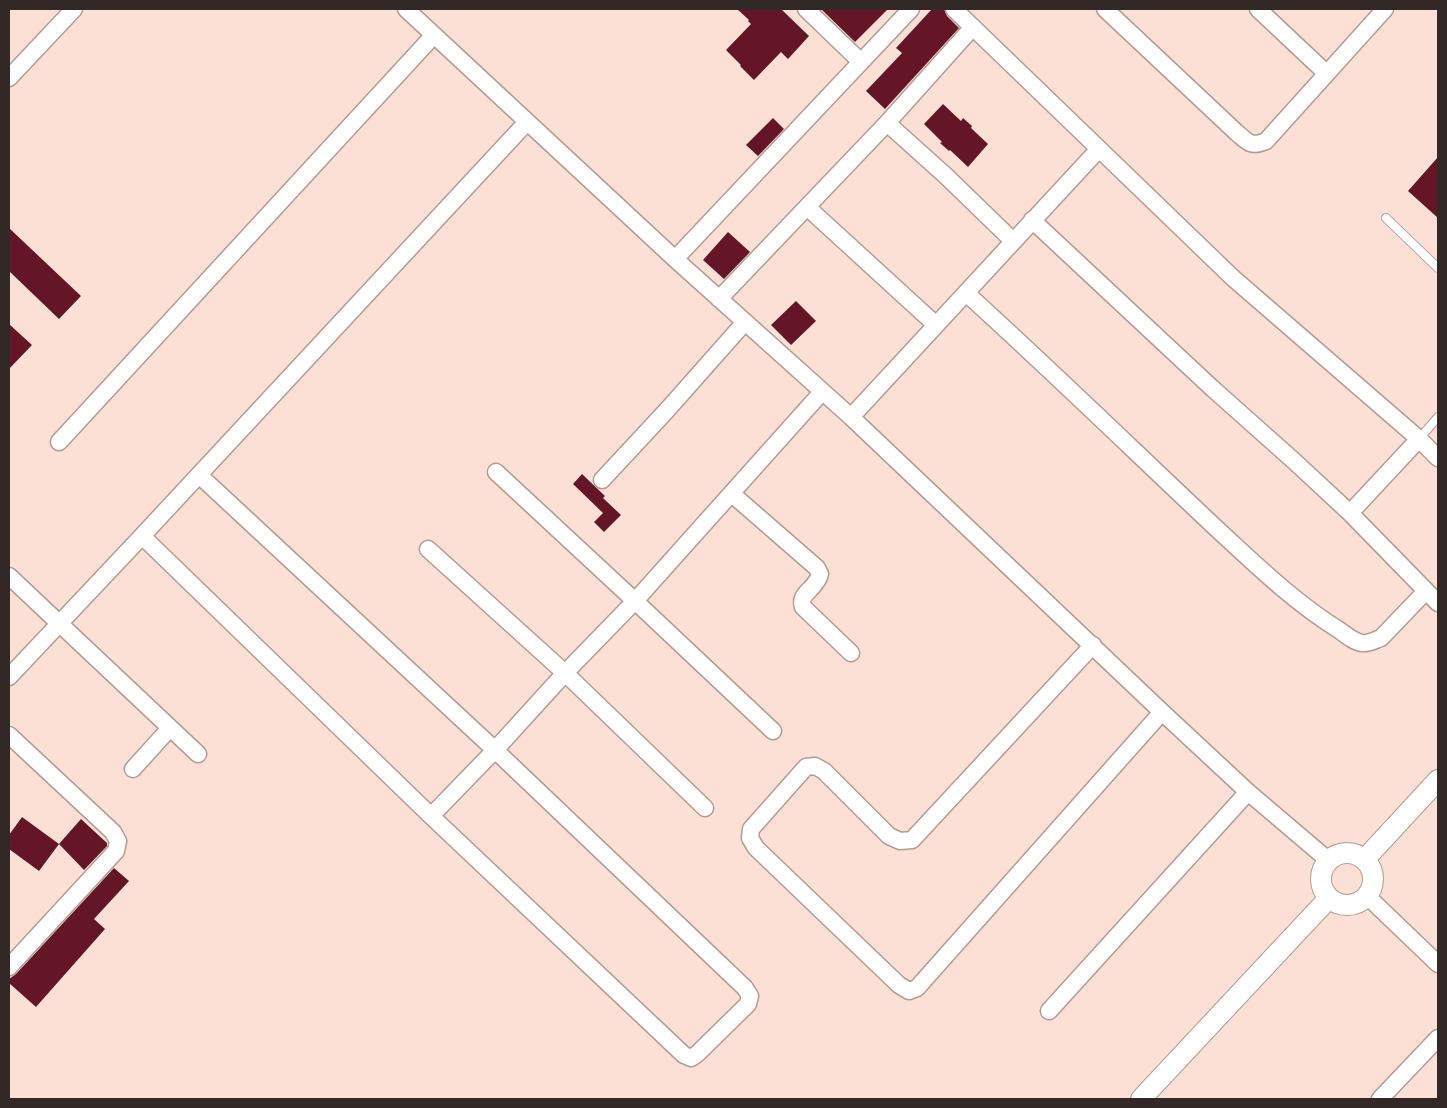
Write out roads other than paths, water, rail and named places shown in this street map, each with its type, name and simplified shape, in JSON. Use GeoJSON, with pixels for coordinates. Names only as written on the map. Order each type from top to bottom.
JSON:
{"type":"FeatureCollection","features":[{"type":"Feature","properties":{"kind":"street"},"geometry":{"type":"LineString","coordinates":[[9,78],[74,9]]}},
{"type":"Feature","properties":{"kind":"street"},"geometry":{"type":"LineString","coordinates":[[406,9],[675,260],[851,417],[1248,792],[1328,860]]}},
{"type":"Feature","properties":{"kind":"street"},"geometry":{"type":"LineString","coordinates":[[806,9],[861,62]]}},
{"type":"Feature","properties":{"kind":"street"},"geometry":{"type":"LineString","coordinates":[[675,260],[911,9]]}},
{"type":"Feature","properties":{"kind":"street"},"geometry":{"type":"LineString","coordinates":[[954,9],[1233,278],[1419,439],[1438,458]]}},
{"type":"Feature","properties":{"kind":"street"},"geometry":{"type":"LineString","coordinates":[[1105,9],[1250,144],[1266,141],[1385,9]]}},
{"type":"Feature","properties":{"kind":"street"},"geometry":{"type":"LineString","coordinates":[[1258,9],[1326,73]]}},
{"type":"Feature","properties":{"kind":"street"},"geometry":{"type":"LineString","coordinates":[[720,299],[887,123],[973,27]]}},
{"type":"Feature","properties":{"kind":"street"},"geometry":{"type":"LineString","coordinates":[[60,442],[434,35]]}},
{"type":"Feature","properties":{"kind":"street"},"geometry":{"type":"LineString","coordinates":[[9,677],[527,122]]}},
{"type":"Feature","properties":{"kind":"street"},"geometry":{"type":"LineString","coordinates":[[887,123],[946,176],[1013,241]]}},
{"type":"Feature","properties":{"kind":"street"},"geometry":{"type":"LineString","coordinates":[[851,417],[1099,149]]}},
{"type":"Feature","properties":{"kind":"street"},"geometry":{"type":"LineString","coordinates":[[807,207],[936,325]]}},
{"type":"Feature","properties":{"kind":"street"},"geometry":{"type":"LineString","coordinates":[[1032,220],[1212,388],[1350,513],[1438,603]]}},
{"type":"Feature","properties":{"kind":"street"},"geometry":{"type":"LineString","coordinates":[[966,293],[1039,359],[1118,436],[1290,596],[1324,621],[1353,639],[1363,643],[1373,641],[1381,638],[1426,591]]}},
{"type":"Feature","properties":{"kind":"street"},"geometry":{"type":"LineString","coordinates":[[602,480],[745,322]]}},
{"type":"Feature","properties":{"kind":"street"},"geometry":{"type":"LineString","coordinates":[[431,816],[635,601],[822,392]]}},
{"type":"Feature","properties":{"kind":"street"},"geometry":{"type":"LineString","coordinates":[[1350,513],[1419,439]]}},
{"type":"Feature","properties":{"kind":"street"},"geometry":{"type":"LineString","coordinates":[[496,472],[773,731]]}},
{"type":"Feature","properties":{"kind":"street"},"geometry":{"type":"LineString","coordinates":[[142,536],[431,816],[684,1055],[690,1058],[697,1054],[748,1004],[750,996],[745,988],[495,750],[199,475]]}},
{"type":"Feature","properties":{"kind":"street"},"geometry":{"type":"LineString","coordinates":[[732,494],[817,568],[820,574],[817,582],[802,597],[803,607],[851,652]]}},
{"type":"Feature","properties":{"kind":"street"},"geometry":{"type":"LineString","coordinates":[[428,549],[565,674],[705,808]]}},
{"type":"Feature","properties":{"kind":"street"},"geometry":{"type":"LineString","coordinates":[[9,576],[198,754]]}},
{"type":"Feature","properties":{"kind":"street"},"geometry":{"type":"LineString","coordinates":[[1093,645],[912,840],[900,841],[889,836],[824,771],[815,766],[806,767],[751,829],[750,838],[763,855],[899,985],[909,991],[916,988],[1162,712]]}},
{"type":"Feature","properties":{"kind":"street"},"geometry":{"type":"LineString","coordinates":[[133,769],[170,728]]}},
{"type":"Feature","properties":{"kind":"street"},"geometry":{"type":"LineString","coordinates":[[9,735],[113,832],[118,841],[116,851],[9,967]]}},
{"type":"Feature","properties":{"kind":"street"},"geometry":{"type":"LineString","coordinates":[[1365,859],[1438,780]]}},
{"type":"Feature","properties":{"kind":"street"},"geometry":{"type":"LineString","coordinates":[[1048,1011],[1248,792]]}},
{"type":"Feature","properties":{"kind":"street"},"geometry":{"type":"LineString","coordinates":[[1342,852],[1358,854],[1365,859],[1373,873],[1374,881],[1372,889],[1367,896],[1361,901],[1344,905],[1336,903],[1329,898],[1323,891],[1320,875],[1328,860],[1342,852]]}},
{"type":"Feature","properties":{"kind":"street"},"geometry":{"type":"LineString","coordinates":[[1367,896],[1438,964]]}},
{"type":"Feature","properties":{"kind":"street"},"geometry":{"type":"LineString","coordinates":[[1141,1099],[1329,898]]}},
{"type":"Feature","properties":{"kind":"street"},"geometry":{"type":"LineString","coordinates":[[1380,1099],[1438,1038]]}},
{"type":"Feature","properties":{"kind":"lane"},"geometry":{"type":"LineString","coordinates":[[1386,218],[1438,268]]}},
{"type":"Feature","properties":{"kind":"lane"},"geometry":{"type":"LineString","coordinates":[[1419,439],[1438,417]]}}]}
